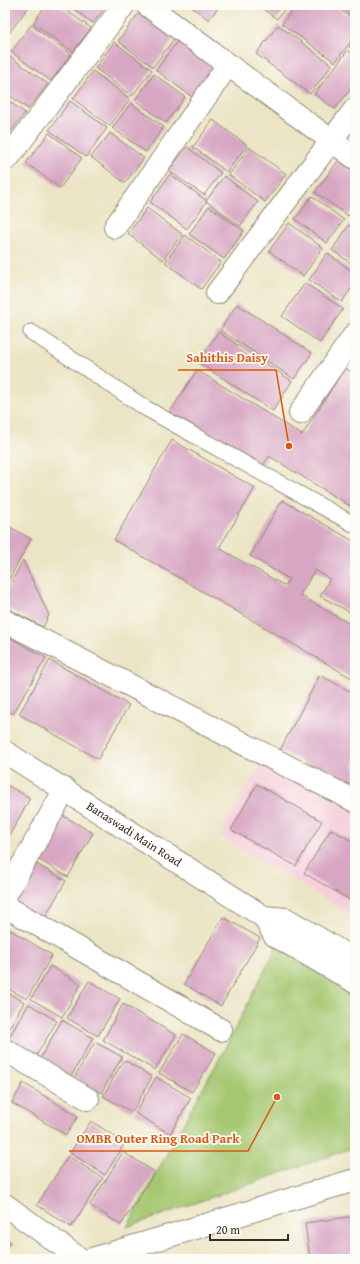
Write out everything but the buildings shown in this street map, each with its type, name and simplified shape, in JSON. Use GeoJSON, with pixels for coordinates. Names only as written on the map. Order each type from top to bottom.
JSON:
{"type":"FeatureCollection","features":[{"type":"Feature","properties":{"kind":"street"},"geometry":{"type":"LineString","coordinates":[[8,158],[124,5]]}},
{"type":"Feature","properties":{"kind":"street"},"geometry":{"type":"LineString","coordinates":[[147,5],[355,158]]}},
{"type":"Feature","properties":{"kind":"street"},"geometry":{"type":"LineString","coordinates":[[115,227],[228,65]]}},
{"type":"Feature","properties":{"kind":"street"},"geometry":{"type":"LineString","coordinates":[[217,293],[355,109]]}},
{"type":"Feature","properties":{"kind":"street"},"geometry":{"type":"LineString","coordinates":[[300,413],[355,334]]}},
{"type":"Feature","properties":{"kind":"street"},"geometry":{"type":"LineString","coordinates":[[5,621],[355,801]]}},
{"type":"Feature","properties":{"kind":"street","name":"Banaswadi Main Road"},"geometry":{"type":"LineString","coordinates":[[5,752],[264,917],[286,919],[355,960]]}},
{"type":"Feature","properties":{"kind":"street"},"geometry":{"type":"LineString","coordinates":[[5,896],[65,789]]}},
{"type":"Feature","properties":{"kind":"street"},"geometry":{"type":"LineString","coordinates":[[5,906],[221,1030]]}},
{"type":"Feature","properties":{"kind":"street","name":"Banaswadi Main Road"},"geometry":{"type":"LineString","coordinates":[[264,917],[274,935],[355,982]]}},
{"type":"Feature","properties":{"kind":"street"},"geometry":{"type":"LineString","coordinates":[[5,1050],[88,1099]]}},
{"type":"Feature","properties":{"kind":"street"},"geometry":{"type":"LineString","coordinates":[[92,1259],[355,1180]]}},
{"type":"Feature","properties":{"kind":"street"},"geometry":{"type":"LineString","coordinates":[[5,1205],[80,1259]]}},
{"type":"Feature","properties":{"kind":"lane"},"geometry":{"type":"LineString","coordinates":[[31,332],[147,409],[355,525]]}},
{"type":"Feature","properties":{"kind":"shaded area"},"geometry":{"type":"Polygon","coordinates":[[[262,761],[355,810],[355,917],[220,836],[262,761]]]}},
{"type":"Feature","properties":{"kind":"green space"},"geometry":{"type":"Polygon","coordinates":[[[278,944],[355,989],[355,1147],[127,1227],[225,1048],[278,944]]]}},
{"type":"Feature","properties":{"kind":"place","name":"Sahithis Daisy"},"geometry":{"type":"Point","coordinates":[289,446]}},
{"type":"Feature","properties":{"kind":"place","name":"OMBR Outer Ring Road Park"},"geometry":{"type":"Point","coordinates":[277,1097]}}]}
